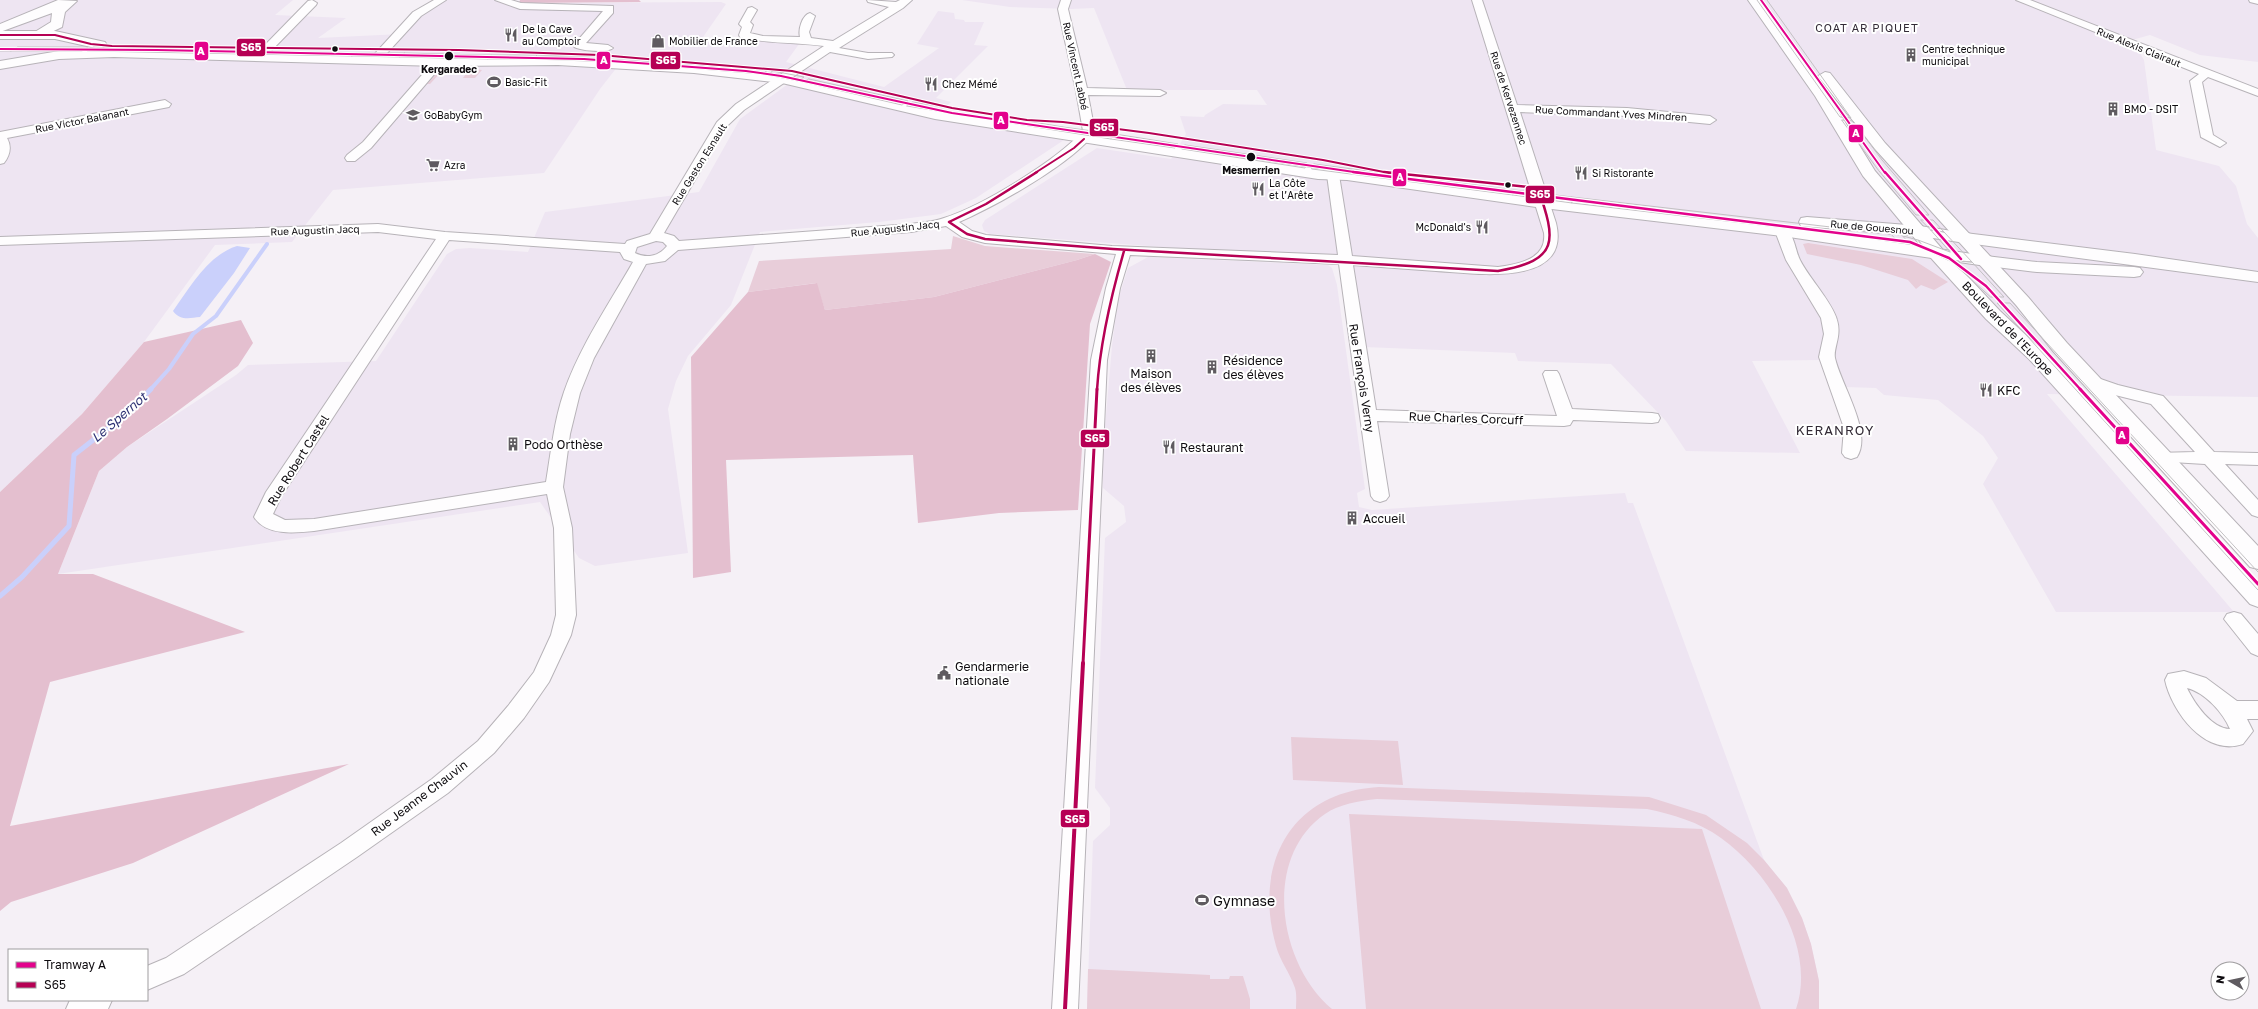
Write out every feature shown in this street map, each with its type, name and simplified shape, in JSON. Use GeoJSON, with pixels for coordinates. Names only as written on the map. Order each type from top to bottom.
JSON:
{"type":"FeatureCollection","features":[{"type":"Feature","properties":{"kind":"main road"},"geometry":{"type":"LineString","coordinates":[[0,28],[48,10],[68,0]]}},
{"type":"Feature","properties":{"kind":"main road"},"geometry":{"type":"LineString","coordinates":[[3,54],[54,27],[58,21],[58,11],[72,0]]}},
{"type":"Feature","properties":{"kind":"main road","name":"Boulevard de l'Europe"},"geometry":{"type":"LineString","coordinates":[[1754,0],[1822,96],[1870,173],[1937,254],[1993,315],[2036,355],[2258,598]]}},
{"type":"Feature","properties":{"kind":"main road","name":"Boulevard de l'Europe"},"geometry":{"type":"LineString","coordinates":[[1778,12],[1841,98],[1880,146],[1986,261],[2089,380],[2258,562]]}},
{"type":"Feature","properties":{"kind":"main road","name":"Rue de Gouesnou"},"geometry":{"type":"LineString","coordinates":[[0,35],[55,35],[91,44],[112,46],[267,49],[459,50],[600,55],[787,75],[935,115],[1323,160],[1355,168],[1472,183],[1540,196],[1986,261],[2037,267],[2184,275],[2218,272]]}},
{"type":"Feature","properties":{"kind":"main road","name":"Rue de Gouesnou"},"geometry":{"type":"LineString","coordinates":[[3,54],[59,55],[114,53],[256,55],[374,61],[439,62],[558,61],[617,63],[787,75]]}},
{"type":"Feature","properties":{"kind":"main road","name":"Rue de Gouesnou"},"geometry":{"type":"LineString","coordinates":[[1087,132],[1333,175],[1346,175],[1458,190],[1540,196],[1920,232],[2135,259],[2258,277]]}},
{"type":"Feature","properties":{"kind":"street"},"geometry":{"type":"LineString","coordinates":[[374,61],[417,14],[441,0]]}},
{"type":"Feature","properties":{"kind":"street"},"geometry":{"type":"LineString","coordinates":[[500,0],[520,6],[609,8],[609,11],[578,46],[608,48]]}},
{"type":"Feature","properties":{"kind":"street"},"geometry":{"type":"LineString","coordinates":[[872,0],[903,3]]}},
{"type":"Feature","properties":{"kind":"street","name":"Rue Vincent Labbé"},"geometry":{"type":"LineString","coordinates":[[1066,0],[1063,9],[1082,91],[1087,132]]}},
{"type":"Feature","properties":{"kind":"street","name":"Rue de Kervezennec"},"geometry":{"type":"LineString","coordinates":[[1344,260],[1498,270],[1517,269],[1534,262],[1547,253],[1552,244],[1546,211],[1477,0]]}},
{"type":"Feature","properties":{"kind":"street","name":"Rue Alexis Clairaut"},"geometry":{"type":"LineString","coordinates":[[2021,0],[2258,93]]}},
{"type":"Feature","properties":{"kind":"street"},"geometry":{"type":"LineString","coordinates":[[2254,0],[2258,1]]}},
{"type":"Feature","properties":{"kind":"street"},"geometry":{"type":"LineString","coordinates":[[267,49],[312,3]]}},
{"type":"Feature","properties":{"kind":"street","name":"Rue Gaston Esnault"},"geometry":{"type":"LineString","coordinates":[[655,237],[721,125],[740,107],[787,75],[903,3]]}},
{"type":"Feature","properties":{"kind":"street"},"geometry":{"type":"LineString","coordinates":[[752,10],[744,24],[748,25],[744,35],[763,39],[806,40],[868,56],[888,54]]}},
{"type":"Feature","properties":{"kind":"street"},"geometry":{"type":"LineString","coordinates":[[806,40],[804,32],[810,16]]}},
{"type":"Feature","properties":{"kind":"street"},"geometry":{"type":"LineString","coordinates":[[351,158],[367,145],[439,62]]}},
{"type":"Feature","properties":{"kind":"street"},"geometry":{"type":"LineString","coordinates":[[2206,73],[2196,81],[2207,137],[2220,143]]}},
{"type":"Feature","properties":{"kind":"street"},"geometry":{"type":"LineString","coordinates":[[1082,91],[1160,93]]}},
{"type":"Feature","properties":{"kind":"street","name":"Rue Victor Balanant"},"geometry":{"type":"LineString","coordinates":[[0,136],[164,104]]}},
{"type":"Feature","properties":{"kind":"street","name":"Rue Commandant Yves Mindren"},"geometry":{"type":"LineString","coordinates":[[1512,108],[1627,112],[1710,120]]}},
{"type":"Feature","properties":{"kind":"street","name":"Rue Augustin Jacq"},"geometry":{"type":"LineString","coordinates":[[674,246],[911,228],[949,222],[986,204],[1074,148],[1087,132]]}},
{"type":"Feature","properties":{"kind":"street"},"geometry":{"type":"LineString","coordinates":[[0,136],[4,142],[4,150],[0,160]]}},
{"type":"Feature","properties":{"kind":"street","name":"Rue François Verny"},"geometry":{"type":"LineString","coordinates":[[1333,175],[1344,260],[1380,496]]}},
{"type":"Feature","properties":{"kind":"street"},"geometry":{"type":"LineString","coordinates":[[949,222],[967,234],[985,239],[1124,251],[1344,260]]}},
{"type":"Feature","properties":{"kind":"street","name":"Rue Augustin Jacq"},"geometry":{"type":"LineString","coordinates":[[0,241],[378,228],[445,236],[628,248]]}},
{"type":"Feature","properties":{"kind":"street"},"geometry":{"type":"LineString","coordinates":[[1782,231],[1794,260],[1829,318],[1832,334],[1827,357],[1852,428],[1853,442],[1851,453]]}},
{"type":"Feature","properties":{"kind":"street","name":"Rue Robert Castel"},"geometry":{"type":"LineString","coordinates":[[445,236],[272,496],[263,516],[283,527],[314,525],[554,487]]}},
{"type":"Feature","properties":{"kind":"street"},"geometry":{"type":"LineString","coordinates":[[655,237],[669,239],[674,246],[670,252],[662,257],[641,260],[629,256],[628,248],[639,240],[655,237]]}},
{"type":"Feature","properties":{"kind":"street"},"geometry":{"type":"LineString","coordinates":[[1065,1009],[1099,360],[1112,288],[1124,251]]}},
{"type":"Feature","properties":{"kind":"street","name":"Rue Jeanne Chauvin"},"geometry":{"type":"LineString","coordinates":[[148,978],[181,962],[349,850],[440,786],[486,747],[516,712],[542,676],[561,635],[566,615],[563,528],[554,487],[562,434],[572,393],[586,358],[641,260]]}},
{"type":"Feature","properties":{"kind":"street"},"geometry":{"type":"LineString","coordinates":[[1551,374],[1565,422]]}},
{"type":"Feature","properties":{"kind":"street"},"geometry":{"type":"LineString","coordinates":[[2089,380],[2157,400],[2258,511]]}},
{"type":"Feature","properties":{"kind":"street","name":"Rue Charles Corcuff"},"geometry":{"type":"LineString","coordinates":[[1368,415],[1565,422],[1652,418]]}},
{"type":"Feature","properties":{"kind":"street"},"geometry":{"type":"LineString","coordinates":[[2161,457],[2258,459]]}},
{"type":"Feature","properties":{"kind":"street"},"geometry":{"type":"LineString","coordinates":[[2234,619],[2258,648]]}},
{"type":"Feature","properties":{"kind":"street"},"geometry":{"type":"LineString","coordinates":[[2232,710],[2258,710]]}},
{"type":"Feature","properties":{"kind":"street"},"geometry":{"type":"LineString","coordinates":[[79,1009],[97,1001]]}},
{"type":"Feature","properties":{"kind":"shaded area"},"geometry":{"type":"Polygon","coordinates":[[[0,0],[293,0],[275,15],[346,18],[318,38],[401,34],[430,9],[440,4],[431,0],[510,0],[517,3],[721,2],[726,4],[701,40],[802,40],[786,62],[884,87],[939,48],[917,44],[938,11],[954,13],[955,19],[964,20],[965,22],[984,22],[974,45],[988,46],[936,98],[951,102],[935,117],[1064,140],[976,198],[941,214],[879,222],[760,232],[731,305],[688,356],[676,381],[668,409],[688,553],[595,566],[579,558],[540,502],[58,574],[99,471],[127,447],[236,375],[248,365],[376,361],[447,254],[456,249],[470,248],[528,252],[545,212],[699,192],[740,119],[788,84],[618,66],[600,89],[544,173],[333,190],[292,242],[215,245],[144,342],[82,414],[0,492],[0,0]]]}},
{"type":"Feature","properties":{"kind":"shaded area"},"geometry":{"type":"Polygon","coordinates":[[[520,0],[639,0],[641,2],[519,3],[520,0]]]}},
{"type":"Feature","properties":{"kind":"shaded area"},"geometry":{"type":"Polygon","coordinates":[[[962,0],[2258,0],[2258,62],[2200,55],[2150,35],[2132,40],[2144,60],[2156,150],[2219,166],[2236,186],[2247,224],[2258,238],[2258,397],[2047,394],[2234,612],[2056,612],[1983,484],[1998,458],[1983,436],[1938,400],[1884,395],[1876,388],[1845,387],[1820,360],[1752,361],[1800,453],[1686,451],[1666,421],[1611,364],[1518,361],[1515,353],[1364,347],[1348,256],[1175,248],[990,234],[984,231],[982,225],[985,220],[1097,148],[1171,159],[1186,134],[1180,116],[1204,117],[1223,104],[1267,105],[1257,90],[1127,90],[1094,8],[1071,9],[1010,7],[962,0]]]}},
{"type":"Feature","properties":{"kind":"shaded area"},"geometry":{"type":"Polygon","coordinates":[[[451,66],[482,70],[475,78],[463,78],[469,70],[442,71],[430,84],[427,84],[441,69],[451,66]]]}},
{"type":"Feature","properties":{"kind":"shaded area"},"geometry":{"type":"Polygon","coordinates":[[[953,236],[985,246],[1095,254],[934,297],[825,310],[816,283],[748,292],[759,261],[951,249],[953,236]]]}},
{"type":"Feature","properties":{"kind":"shaded area"},"geometry":{"type":"Polygon","coordinates":[[[1808,243],[1912,259],[1948,282],[1934,290],[1921,285],[1916,289],[1908,280],[1861,265],[1807,254],[1803,244],[1808,243]]]}},
{"type":"Feature","properties":{"kind":"shaded area"},"geometry":{"type":"Polygon","coordinates":[[[1095,254],[1111,262],[1090,324],[1078,510],[999,513],[918,523],[913,455],[726,460],[731,572],[693,578],[691,357],[748,292],[817,283],[825,310],[934,297],[1095,254]]]}},
{"type":"Feature","properties":{"kind":"shaded area"},"geometry":{"type":"Polygon","coordinates":[[[1148,257],[1328,265],[1332,268],[1337,285],[1365,489],[1357,493],[1359,507],[1372,510],[1625,493],[1628,503],[1633,503],[1764,860],[1787,888],[1802,918],[1811,944],[1819,981],[1819,1009],[1087,1009],[1093,841],[1110,825],[1110,808],[1095,788],[1105,538],[1126,522],[1124,506],[1103,488],[1102,462],[1112,346],[1118,300],[1128,268],[1148,257]]]}},
{"type":"Feature","properties":{"kind":"shaded area"},"geometry":{"type":"Polygon","coordinates":[[[241,320],[253,343],[238,366],[127,447],[99,471],[58,574],[93,574],[245,632],[50,682],[10,826],[349,764],[133,863],[11,902],[0,911],[0,492],[82,414],[144,342],[241,320]]]}},
{"type":"Feature","properties":{"kind":"shaded area"},"geometry":{"type":"Polygon","coordinates":[[[1291,737],[1398,741],[1403,785],[1293,780],[1291,737]]]}},
{"type":"Feature","properties":{"kind":"shaded area"},"geometry":{"type":"Polygon","coordinates":[[[1379,787],[1649,797],[1706,815],[1747,843],[1764,860],[1787,888],[1802,918],[1811,944],[1819,981],[1819,1009],[1796,1009],[1801,986],[1800,961],[1794,937],[1784,913],[1771,891],[1756,870],[1739,853],[1713,832],[1704,827],[1676,816],[1647,809],[1377,799],[1343,805],[1325,814],[1305,833],[1292,857],[1285,883],[1285,912],[1290,940],[1300,966],[1314,990],[1332,1009],[1296,1009],[1295,988],[1276,946],[1270,916],[1270,888],[1275,861],[1286,838],[1301,818],[1322,803],[1348,792],[1379,787]]]}},
{"type":"Feature","properties":{"kind":"shaded area"},"geometry":{"type":"Polygon","coordinates":[[[1349,814],[1702,829],[1761,1009],[1366,1009],[1349,814]]]}},
{"type":"Feature","properties":{"kind":"shaded area"},"geometry":{"type":"Polygon","coordinates":[[[1088,969],[1210,975],[1210,979],[1229,979],[1230,976],[1243,976],[1250,999],[1250,1009],[1087,1009],[1088,969]]]}},
{"type":"Feature","properties":{"kind":"water"},"geometry":{"type":"Polygon","coordinates":[[[237,246],[250,248],[234,273],[200,317],[182,318],[176,314],[173,311],[193,282],[208,264],[227,250],[237,246]]]}},
{"type":"Feature","properties":{"kind":"waterway","name":"Le Spernot"},"geometry":{"type":"LineString","coordinates":[[150,390],[169,369],[193,334],[216,316],[267,244]]}},
{"type":"Feature","properties":{"kind":"waterway","name":"Le Spernot"},"geometry":{"type":"LineString","coordinates":[[0,596],[22,577],[69,526],[74,455],[129,412],[151,389]]}},
{"type":"Feature","properties":{"kind":"tram line"},"geometry":{"type":"LineString","coordinates":[[1757,0],[1840,117],[1851,118],[1767,0]]}},
{"type":"Feature","properties":{"kind":"tram line","name":"A"},"geometry":{"type":"LineString","coordinates":[[1761,0],[1878,164],[1961,259]]}},
{"type":"Feature","properties":{"kind":"tram line"},"geometry":{"type":"LineString","coordinates":[[18,47],[88,47],[82,51],[11,51],[18,47]]}},
{"type":"Feature","properties":{"kind":"tram line"},"geometry":{"type":"LineString","coordinates":[[352,56],[88,51],[94,47],[357,53]]}},
{"type":"Feature","properties":{"kind":"tram line"},"geometry":{"type":"LineString","coordinates":[[11,51],[16,48]]}},
{"type":"Feature","properties":{"kind":"tram line","name":"A"},"geometry":{"type":"LineString","coordinates":[[0,49],[157,50],[584,59],[746,71],[781,76],[952,113],[1309,166],[1910,242],[1949,258],[1986,286],[2258,584]]}},
{"type":"Feature","properties":{"kind":"tram line"},"geometry":{"type":"LineString","coordinates":[[0,51],[11,51]]}},
{"type":"Feature","properties":{"kind":"tram line"},"geometry":{"type":"LineString","coordinates":[[352,56],[357,53]]}},
{"type":"Feature","properties":{"kind":"tram line"},"geometry":{"type":"LineString","coordinates":[[357,53],[405,53]]}},
{"type":"Feature","properties":{"kind":"tram line"},"geometry":{"type":"LineString","coordinates":[[400,57],[405,53]]}},
{"type":"Feature","properties":{"kind":"tram line"},"geometry":{"type":"LineString","coordinates":[[405,53],[492,55]]}},
{"type":"Feature","properties":{"kind":"tram line"},"geometry":{"type":"LineString","coordinates":[[488,59],[492,55]]}},
{"type":"Feature","properties":{"kind":"tram line"},"geometry":{"type":"LineString","coordinates":[[492,55],[537,55]]}},
{"type":"Feature","properties":{"kind":"tram line"},"geometry":{"type":"LineString","coordinates":[[533,59],[537,55]]}},
{"type":"Feature","properties":{"kind":"tram line"},"geometry":{"type":"LineString","coordinates":[[537,55],[614,57],[768,70]]}},
{"type":"Feature","properties":{"kind":"tram line"},"geometry":{"type":"LineString","coordinates":[[352,56],[400,57]]}},
{"type":"Feature","properties":{"kind":"tram line"},"geometry":{"type":"LineString","coordinates":[[400,57],[488,59]]}},
{"type":"Feature","properties":{"kind":"tram line"},"geometry":{"type":"LineString","coordinates":[[488,59],[533,59]]}},
{"type":"Feature","properties":{"kind":"tram line"},"geometry":{"type":"LineString","coordinates":[[533,59],[616,62],[762,74]]}},
{"type":"Feature","properties":{"kind":"tram line"},"geometry":{"type":"LineString","coordinates":[[762,74],[768,70]]}},
{"type":"Feature","properties":{"kind":"tram line"},"geometry":{"type":"LineString","coordinates":[[768,70],[773,71]]}},
{"type":"Feature","properties":{"kind":"tram line"},"geometry":{"type":"LineString","coordinates":[[768,75],[798,81],[804,77],[773,71]]}},
{"type":"Feature","properties":{"kind":"tram line"},"geometry":{"type":"LineString","coordinates":[[768,75],[773,71]]}},
{"type":"Feature","properties":{"kind":"tram line"},"geometry":{"type":"LineString","coordinates":[[762,74],[768,75]]}},
{"type":"Feature","properties":{"kind":"tram line"},"geometry":{"type":"LineString","coordinates":[[809,79],[908,101],[902,105],[803,82],[809,79]]}},
{"type":"Feature","properties":{"kind":"tram line"},"geometry":{"type":"LineString","coordinates":[[1060,131],[907,106],[913,102],[1063,127]]}},
{"type":"Feature","properties":{"kind":"tram line"},"geometry":{"type":"LineString","coordinates":[[1842,120],[1853,121],[1882,160],[1929,215],[1916,215],[1879,171],[1842,120]]}},
{"type":"Feature","properties":{"kind":"tram line"},"geometry":{"type":"LineString","coordinates":[[1060,131],[1063,127]]}},
{"type":"Feature","properties":{"kind":"tram line"},"geometry":{"type":"LineString","coordinates":[[1063,127],[1115,134]]}},
{"type":"Feature","properties":{"kind":"tram line"},"geometry":{"type":"LineString","coordinates":[[1060,131],[1111,139]]}},
{"type":"Feature","properties":{"kind":"tram line"},"geometry":{"type":"LineString","coordinates":[[1111,139],[1175,148],[1178,144],[1115,134]]}},
{"type":"Feature","properties":{"kind":"tram line"},"geometry":{"type":"LineString","coordinates":[[1111,139],[1115,134]]}},
{"type":"Feature","properties":{"kind":"tram line"},"geometry":{"type":"LineString","coordinates":[[1185,145],[1307,163],[1305,168],[1182,149],[1185,145]]}},
{"type":"Feature","properties":{"kind":"tram line"},"geometry":{"type":"LineString","coordinates":[[1513,195],[1312,169],[1314,164],[1514,190]]}},
{"type":"Feature","properties":{"kind":"tram line"},"geometry":{"type":"LineString","coordinates":[[1513,195],[1514,190]]}},
{"type":"Feature","properties":{"kind":"tram line"},"geometry":{"type":"LineString","coordinates":[[1514,190],[1572,197]]}},
{"type":"Feature","properties":{"kind":"tram line"},"geometry":{"type":"LineString","coordinates":[[1513,195],[1572,203]]}},
{"type":"Feature","properties":{"kind":"tram line"},"geometry":{"type":"LineString","coordinates":[[1572,197],[1891,234],[1897,241],[1572,203]]}},
{"type":"Feature","properties":{"kind":"tram line"},"geometry":{"type":"LineString","coordinates":[[1572,197],[1572,203]]}},
{"type":"Feature","properties":{"kind":"tram line"},"geometry":{"type":"LineString","coordinates":[[1931,230],[1921,220],[1933,220],[1944,232]]}},
{"type":"Feature","properties":{"kind":"tram line"},"geometry":{"type":"LineString","coordinates":[[1918,240],[1950,252],[1931,230]]}},
{"type":"Feature","properties":{"kind":"tram line"},"geometry":{"type":"LineString","coordinates":[[1931,230],[1944,232]]}},
{"type":"Feature","properties":{"kind":"tram line"},"geometry":{"type":"LineString","coordinates":[[1944,232],[1972,262]]}},
{"type":"Feature","properties":{"kind":"tram line"},"geometry":{"type":"LineString","coordinates":[[1918,240],[1903,236],[1910,244],[1923,247]]}},
{"type":"Feature","properties":{"kind":"tram line"},"geometry":{"type":"LineString","coordinates":[[1918,240],[1923,247]]}},
{"type":"Feature","properties":{"kind":"tram line"},"geometry":{"type":"LineString","coordinates":[[1918,240],[1923,247]]}},
{"type":"Feature","properties":{"kind":"tram line"},"geometry":{"type":"LineString","coordinates":[[1923,247],[1922,248],[1951,261]]}},
{"type":"Feature","properties":{"kind":"tram line"},"geometry":{"type":"LineString","coordinates":[[1951,261],[1950,260],[1972,262]]}},
{"type":"Feature","properties":{"kind":"tram line"},"geometry":{"type":"LineString","coordinates":[[1951,261],[1972,262]]}},
{"type":"Feature","properties":{"kind":"tram line"},"geometry":{"type":"LineString","coordinates":[[1951,261],[1991,297],[2004,297],[1972,262]]}},
{"type":"Feature","properties":{"kind":"tram line"},"geometry":{"type":"LineString","coordinates":[[2258,572],[2010,303],[1997,303],[2258,590]]}},
{"type":"Feature","properties":{"kind":"transit line","name":"S65"},"geometry":{"type":"LineString","coordinates":[[0,35],[55,35],[91,44],[112,46],[459,50],[600,55],[792,71],[952,108],[1027,120],[1063,122],[1149,133],[1323,160],[1402,175],[1538,188],[1544,206],[1550,235],[1549,246],[1544,255],[1534,262],[1519,267],[1498,271],[1177,253],[985,239],[967,234],[949,222]]}},
{"type":"Feature","properties":{"kind":"transit line","name":"S65"},"geometry":{"type":"LineString","coordinates":[[949,222],[986,204],[1074,148],[1084,139]]}},
{"type":"Feature","properties":{"kind":"transit line","name":"S65"},"geometry":{"type":"LineString","coordinates":[[1065,1009],[1099,360],[1113,288],[1124,251]]}},
{"type":"Feature","properties":{"kind":"place","name":"De la Cave au Comptoir"},"geometry":{"type":"Point","coordinates":[511,35]}},
{"type":"Feature","properties":{"kind":"place","name":"Mobilier de France"},"geometry":{"type":"Point","coordinates":[658,41]}},
{"type":"Feature","properties":{"kind":"place","name":"Centre technique municipal"},"geometry":{"type":"Point","coordinates":[1911,55]}},
{"type":"Feature","properties":{"kind":"place","name":"Kergaradec"},"geometry":{"type":"Point","coordinates":[449,56]}},
{"type":"Feature","properties":{"kind":"place","name":"Basic-Fit"},"geometry":{"type":"Point","coordinates":[494,82]}},
{"type":"Feature","properties":{"kind":"place","name":"Chez Mémé"},"geometry":{"type":"Point","coordinates":[931,84]}},
{"type":"Feature","properties":{"kind":"place","name":"BMO - DSIT"},"geometry":{"type":"Point","coordinates":[2113,109]}},
{"type":"Feature","properties":{"kind":"place","name":"GoBabyGym"},"geometry":{"type":"Point","coordinates":[413,115]}},
{"type":"Feature","properties":{"kind":"place","name":"Mesmerrien"},"geometry":{"type":"Point","coordinates":[1251,157]}},
{"type":"Feature","properties":{"kind":"place","name":"Azra"},"geometry":{"type":"Point","coordinates":[433,165]}},
{"type":"Feature","properties":{"kind":"place","name":"Si Ristorante"},"geometry":{"type":"Point","coordinates":[1581,173]}},
{"type":"Feature","properties":{"kind":"place","name":"La Côte et l’Arête"},"geometry":{"type":"Point","coordinates":[1258,189]}},
{"type":"Feature","properties":{"kind":"place","name":"McDonald's"},"geometry":{"type":"Point","coordinates":[1482,227]}},
{"type":"Feature","properties":{"kind":"place","name":"Maison des élèves"},"geometry":{"type":"Point","coordinates":[1151,356]}},
{"type":"Feature","properties":{"kind":"place","name":"Résidence des élèves"},"geometry":{"type":"Point","coordinates":[1212,367]}},
{"type":"Feature","properties":{"kind":"place","name":"KFC"},"geometry":{"type":"Point","coordinates":[1986,390]}},
{"type":"Feature","properties":{"kind":"place","name":"Podo Orthèse"},"geometry":{"type":"Point","coordinates":[513,444]}},
{"type":"Feature","properties":{"kind":"place","name":"Restaurant"},"geometry":{"type":"Point","coordinates":[1169,447]}},
{"type":"Feature","properties":{"kind":"place","name":"Accueil"},"geometry":{"type":"Point","coordinates":[1352,518]}},
{"type":"Feature","properties":{"kind":"place","name":"Gendarmerie nationale"},"geometry":{"type":"Point","coordinates":[944,673]}},
{"type":"Feature","properties":{"kind":"place","name":"Gymnase"},"geometry":{"type":"Point","coordinates":[1202,900]}},
{"type":"Feature","properties":{"kind":"district","name":"COAT AR PIQUET"},"geometry":{"type":"Point","coordinates":[1867,27]}},
{"type":"Feature","properties":{"kind":"district","name":"KERANROY"},"geometry":{"type":"Point","coordinates":[1835,430]}}]}
